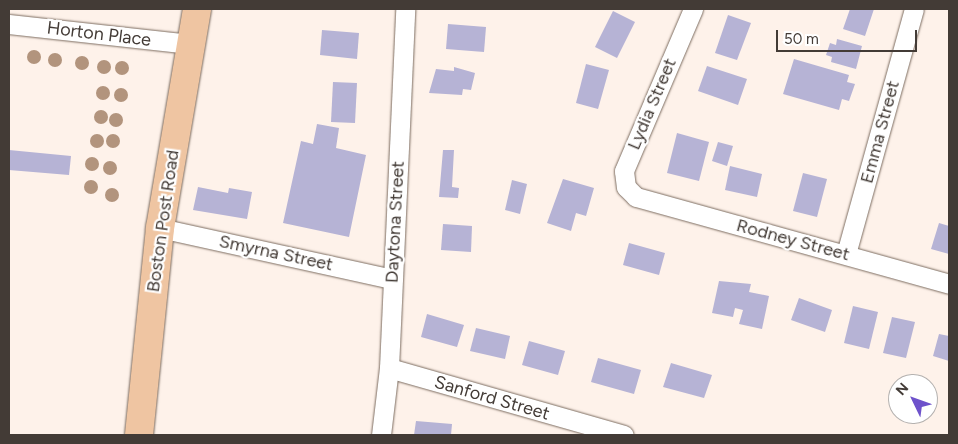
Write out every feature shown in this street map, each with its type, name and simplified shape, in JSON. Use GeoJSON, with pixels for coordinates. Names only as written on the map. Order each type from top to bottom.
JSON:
{"type":"FeatureCollection","features":[{"type":"Feature","properties":{"kind":"main road","name":"Boston Post Road"},"geometry":{"type":"LineString","coordinates":[[139,435],[160,228],[197,9]]}},
{"type":"Feature","properties":{"kind":"street","name":"Daytona Street"},"geometry":{"type":"LineString","coordinates":[[381,435],[389,368],[405,9]]}},
{"type":"Feature","properties":{"kind":"street","name":"Lydia Street"},"geometry":{"type":"LineString","coordinates":[[636,197],[626,187],[624,171],[692,9]]}},
{"type":"Feature","properties":{"kind":"street","name":"Emma Street"},"geometry":{"type":"LineString","coordinates":[[846,254],[914,9]]}},
{"type":"Feature","properties":{"kind":"street","name":"Horton Place"},"geometry":{"type":"LineString","coordinates":[[9,24],[190,44]]}},
{"type":"Feature","properties":{"kind":"street","name":"Rodney Street"},"geometry":{"type":"LineString","coordinates":[[636,197],[949,284]]}},
{"type":"Feature","properties":{"kind":"street","name":"Smyrna Street"},"geometry":{"type":"LineString","coordinates":[[160,228],[392,279]]}},
{"type":"Feature","properties":{"kind":"street","name":"Sanford Street"},"geometry":{"type":"LineString","coordinates":[[389,368],[624,435]]}},
{"type":"Feature","properties":{"kind":"building"},"geometry":{"type":"Polygon","coordinates":[[[850,9],[874,9],[865,36],[843,29],[850,9]]]}},
{"type":"Feature","properties":{"kind":"building"},"geometry":{"type":"Polygon","coordinates":[[[613,11],[635,22],[617,58],[595,47],[613,11]]]}},
{"type":"Feature","properties":{"kind":"building"},"geometry":{"type":"Polygon","coordinates":[[[728,15],[751,23],[737,60],[715,53],[728,15]]]}},
{"type":"Feature","properties":{"kind":"building"},"geometry":{"type":"Polygon","coordinates":[[[448,24],[486,27],[484,52],[446,49],[448,24]]]}},
{"type":"Feature","properties":{"kind":"building"},"geometry":{"type":"Polygon","coordinates":[[[322,30],[359,33],[357,59],[320,55],[322,30]]]}},
{"type":"Feature","properties":{"kind":"building"},"geometry":{"type":"Polygon","coordinates":[[[837,39],[862,46],[856,69],[831,62],[832,57],[826,55],[830,43],[836,45],[837,39]]]}},
{"type":"Feature","properties":{"kind":"building"},"geometry":{"type":"Polygon","coordinates":[[[794,59],[849,75],[847,82],[855,84],[849,101],[842,99],[839,110],[783,94],[794,59]]]}},
{"type":"Feature","properties":{"kind":"building"},"geometry":{"type":"Polygon","coordinates":[[[586,64],[609,70],[598,109],[576,103],[586,64]]]}},
{"type":"Feature","properties":{"kind":"building"},"geometry":{"type":"Polygon","coordinates":[[[707,66],[747,79],[738,105],[698,91],[707,66]]]}},
{"type":"Feature","properties":{"kind":"building"},"geometry":{"type":"Polygon","coordinates":[[[454,67],[475,73],[471,90],[463,89],[462,95],[429,93],[436,69],[454,71],[454,67]]]}},
{"type":"Feature","properties":{"kind":"building"},"geometry":{"type":"Polygon","coordinates":[[[333,82],[357,83],[355,123],[331,122],[333,82]]]}},
{"type":"Feature","properties":{"kind":"building"},"geometry":{"type":"Polygon","coordinates":[[[317,124],[339,128],[336,148],[366,155],[349,237],[283,223],[301,141],[313,144],[317,124]]]}},
{"type":"Feature","properties":{"kind":"building"},"geometry":{"type":"Polygon","coordinates":[[[677,133],[709,142],[699,181],[667,173],[677,133]]]}},
{"type":"Feature","properties":{"kind":"building"},"geometry":{"type":"Polygon","coordinates":[[[718,142],[733,146],[727,166],[712,161],[718,142]]]}},
{"type":"Feature","properties":{"kind":"building"},"geometry":{"type":"Polygon","coordinates":[[[9,150],[71,156],[69,175],[9,170],[9,150]]]}},
{"type":"Feature","properties":{"kind":"building"},"geometry":{"type":"Polygon","coordinates":[[[443,150],[454,150],[452,187],[459,188],[458,198],[439,197],[443,150]]]}},
{"type":"Feature","properties":{"kind":"building"},"geometry":{"type":"Polygon","coordinates":[[[730,166],[762,174],[757,197],[725,190],[730,166]]]}},
{"type":"Feature","properties":{"kind":"building"},"geometry":{"type":"Polygon","coordinates":[[[803,173],[827,179],[817,217],[793,211],[803,173]]]}},
{"type":"Feature","properties":{"kind":"building"},"geometry":{"type":"Polygon","coordinates":[[[563,179],[594,188],[586,216],[576,213],[571,231],[547,223],[563,179]]]}},
{"type":"Feature","properties":{"kind":"building"},"geometry":{"type":"Polygon","coordinates":[[[512,180],[527,184],[520,214],[505,210],[512,180]]]}},
{"type":"Feature","properties":{"kind":"building"},"geometry":{"type":"Polygon","coordinates":[[[198,187],[228,193],[229,188],[252,192],[247,219],[193,210],[198,187]]]}},
{"type":"Feature","properties":{"kind":"building"},"geometry":{"type":"Polygon","coordinates":[[[939,223],[949,226],[949,254],[931,249],[939,223]]]}},
{"type":"Feature","properties":{"kind":"building"},"geometry":{"type":"Polygon","coordinates":[[[443,224],[472,226],[471,252],[441,250],[443,224]]]}},
{"type":"Feature","properties":{"kind":"building"},"geometry":{"type":"Polygon","coordinates":[[[629,243],[665,253],[659,275],[623,265],[629,243]]]}},
{"type":"Feature","properties":{"kind":"building"},"geometry":{"type":"Polygon","coordinates":[[[719,281],[751,284],[749,292],[769,296],[762,329],[739,324],[743,310],[735,308],[733,317],[712,313],[719,281]]]}},
{"type":"Feature","properties":{"kind":"building"},"geometry":{"type":"Polygon","coordinates":[[[799,298],[832,310],[825,332],[791,320],[799,298]]]}},
{"type":"Feature","properties":{"kind":"building"},"geometry":{"type":"Polygon","coordinates":[[[853,306],[878,312],[869,349],[844,343],[853,306]]]}},
{"type":"Feature","properties":{"kind":"building"},"geometry":{"type":"Polygon","coordinates":[[[427,314],[464,325],[457,347],[421,337],[427,314]]]}},
{"type":"Feature","properties":{"kind":"building"},"geometry":{"type":"Polygon","coordinates":[[[892,317],[915,322],[906,358],[883,353],[892,317]]]}},
{"type":"Feature","properties":{"kind":"building"},"geometry":{"type":"Polygon","coordinates":[[[476,328],[510,336],[505,359],[470,351],[476,328]]]}},
{"type":"Feature","properties":{"kind":"building"},"geometry":{"type":"Polygon","coordinates":[[[939,334],[949,336],[949,361],[933,356],[939,334]]]}},
{"type":"Feature","properties":{"kind":"building"},"geometry":{"type":"Polygon","coordinates":[[[529,341],[565,351],[558,375],[522,365],[529,341]]]}},
{"type":"Feature","properties":{"kind":"building"},"geometry":{"type":"Polygon","coordinates":[[[598,358],[641,370],[634,394],[591,382],[598,358]]]}},
{"type":"Feature","properties":{"kind":"building"},"geometry":{"type":"Polygon","coordinates":[[[671,363],[712,375],[704,398],[663,387],[671,363]]]}},
{"type":"Feature","properties":{"kind":"building"},"geometry":{"type":"Polygon","coordinates":[[[416,421],[452,424],[451,435],[414,435],[416,421]]]}}]}
